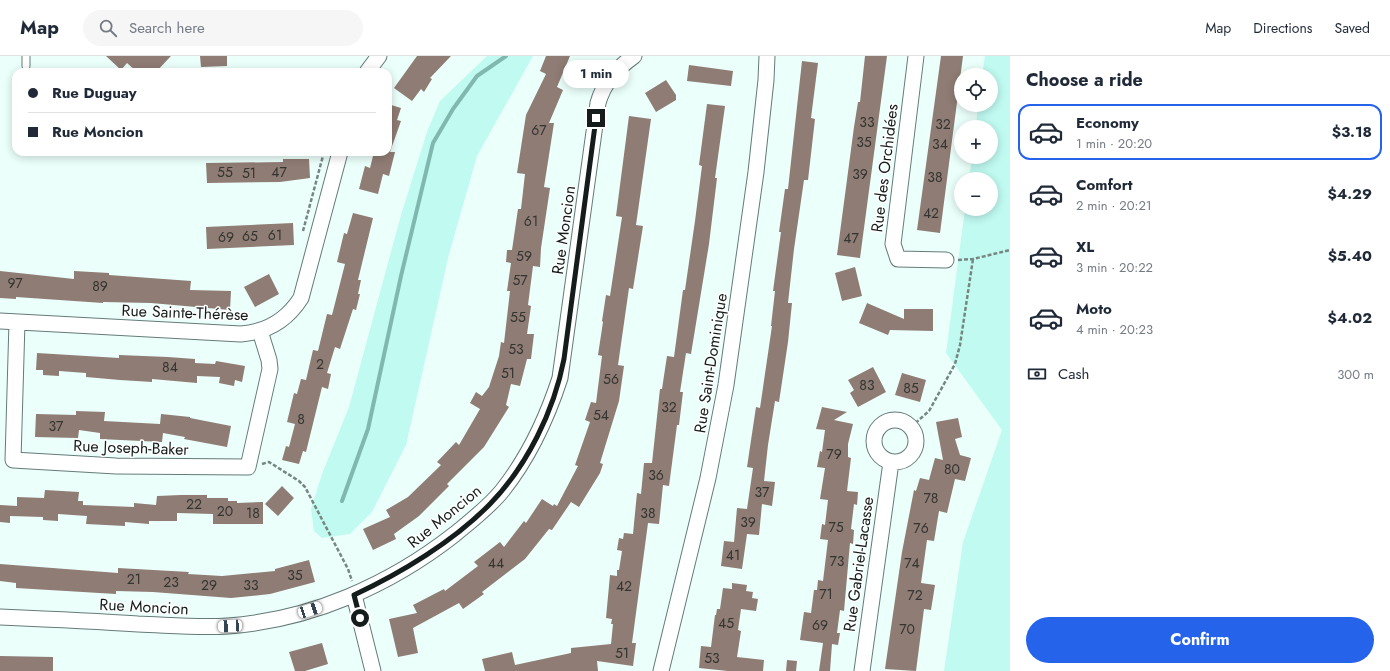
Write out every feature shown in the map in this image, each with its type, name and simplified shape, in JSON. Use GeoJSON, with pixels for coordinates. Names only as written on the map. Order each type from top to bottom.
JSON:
{"type":"FeatureCollection","features":[{"type":"Feature","properties":{"kind":"street"},"geometry":{"type":"LineString","coordinates":[[371,68],[379,56]]}},
{"type":"Feature","properties":{"kind":"street","name":"Rue Moncion"},"geometry":{"type":"LineString","coordinates":[[0,617],[188,626],[230,626],[289,616],[354,595],[416,562],[490,505],[532,446],[552,402],[562,365],[598,103],[602,89],[611,76],[622,64],[634,56]]}},
{"type":"Feature","properties":{"kind":"street","name":"Rue Saint-Dominique"},"geometry":{"type":"LineString","coordinates":[[661,671],[708,478],[725,392],[756,172],[766,87],[767,56]]}},
{"type":"Feature","properties":{"kind":"street","name":"Rue des Orchidées"},"geometry":{"type":"LineString","coordinates":[[916,56],[893,244],[898,259],[946,260]]}},
{"type":"Feature","properties":{"kind":"street","name":"Rue Sainte-Thérèse"},"geometry":{"type":"LineString","coordinates":[[0,321],[241,334],[260,332],[276,324],[287,315],[301,298],[339,156]]}},
{"type":"Feature","properties":{"kind":"street","name":"Rue Joseph-Baker"},"geometry":{"type":"LineString","coordinates":[[17,322],[12,460],[116,466],[248,467],[270,369],[269,360],[260,332]]}},
{"type":"Feature","properties":{"kind":"street"},"geometry":{"type":"LineString","coordinates":[[894,420],[901,420],[911,427],[916,435],[915,450],[905,460],[891,462],[885,460],[876,450],[874,436],[877,430],[887,421],[894,420]]}},
{"type":"Feature","properties":{"kind":"street","name":"Rue Gabriel-Lacasse"},"geometry":{"type":"LineString","coordinates":[[862,671],[891,462]]}},
{"type":"Feature","properties":{"kind":"street"},"geometry":{"type":"LineString","coordinates":[[354,595],[373,671]]}},
{"type":"Feature","properties":{"kind":"lane"},"geometry":{"type":"LineString","coordinates":[[26,56],[26,66]]}},
{"type":"Feature","properties":{"kind":"path"},"geometry":{"type":"LineString","coordinates":[[946,260],[973,259],[1010,250]]}},
{"type":"Feature","properties":{"kind":"path"},"geometry":{"type":"LineString","coordinates":[[911,427],[929,411],[955,364],[960,345],[973,259]]}},
{"type":"Feature","properties":{"kind":"path"},"geometry":{"type":"LineString","coordinates":[[269,462],[299,481],[310,494],[348,569],[354,595]]}},
{"type":"Feature","properties":{"kind":"shaded area"},"geometry":{"type":"Polygon","coordinates":[[[487,56],[533,56],[477,156],[449,254],[406,445],[372,512],[350,534],[322,538],[314,531],[311,509],[322,474],[349,407],[401,215],[427,132],[440,101],[487,56]]]}},
{"type":"Feature","properties":{"kind":"shaded area"},"geometry":{"type":"Polygon","coordinates":[[[985,56],[1010,56],[1010,671],[944,671],[963,542],[1002,430],[946,353],[964,216],[998,216],[998,172],[970,172],[971,164],[998,164],[998,120],[977,120],[977,112],[998,112],[998,68],[983,68],[985,56]]]}},
{"type":"Feature","properties":{"kind":"building"},"geometry":{"type":"Polygon","coordinates":[[[106,56],[171,56],[160,68],[133,68],[127,63],[123,68],[119,68],[106,56]]]}},
{"type":"Feature","properties":{"kind":"building"},"geometry":{"type":"Polygon","coordinates":[[[200,56],[227,56],[227,66],[201,67],[200,56]]]}},
{"type":"Feature","properties":{"kind":"building"},"geometry":{"type":"Polygon","coordinates":[[[417,56],[451,56],[430,78],[432,79],[424,92],[421,89],[412,101],[394,88],[417,56]]]}},
{"type":"Feature","properties":{"kind":"building"},"geometry":{"type":"Polygon","coordinates":[[[546,56],[570,56],[557,87],[563,90],[549,123],[554,123],[544,187],[550,188],[541,248],[540,267],[533,266],[528,305],[531,306],[527,334],[534,334],[531,359],[527,359],[520,386],[511,384],[506,405],[509,407],[484,447],[447,484],[449,486],[419,516],[394,534],[396,539],[373,550],[363,529],[390,517],[386,510],[408,497],[441,465],[437,462],[456,442],[459,445],[480,409],[470,403],[476,392],[482,396],[489,387],[499,356],[501,342],[504,343],[510,291],[507,291],[511,263],[506,262],[507,250],[512,250],[518,209],[521,209],[525,174],[517,173],[526,115],[546,74],[540,71],[546,56]]]}},
{"type":"Feature","properties":{"kind":"building"},"geometry":{"type":"Polygon","coordinates":[[[865,56],[887,56],[860,258],[837,255],[854,127],[858,102],[860,102],[865,56]]]}},
{"type":"Feature","properties":{"kind":"building"},"geometry":{"type":"Polygon","coordinates":[[[941,56],[963,56],[961,68],[954,68],[954,112],[956,112],[940,233],[917,230],[941,56]]]}},
{"type":"Feature","properties":{"kind":"building"},"geometry":{"type":"Polygon","coordinates":[[[802,61],[818,63],[811,118],[815,119],[808,180],[804,180],[794,249],[788,303],[792,303],[788,342],[779,402],[775,401],[764,481],[775,482],[772,506],[762,504],[759,535],[747,534],[742,569],[721,566],[724,541],[734,542],[737,508],[747,509],[753,468],[747,467],[756,407],[760,408],[772,326],[775,291],[773,291],[781,232],[779,232],[785,189],[788,189],[802,61]]]}},
{"type":"Feature","properties":{"kind":"building"},"geometry":{"type":"Polygon","coordinates":[[[689,65],[733,71],[731,86],[687,81],[689,65]]]}},
{"type":"Feature","properties":{"kind":"building"},"geometry":{"type":"Polygon","coordinates":[[[666,80],[676,95],[676,100],[656,112],[645,93],[666,80]]]}},
{"type":"Feature","properties":{"kind":"building"},"geometry":{"type":"Polygon","coordinates":[[[707,104],[725,106],[715,178],[717,178],[709,244],[691,354],[686,353],[680,392],[683,392],[679,425],[677,425],[669,486],[663,485],[659,524],[648,523],[632,643],[636,643],[633,666],[597,661],[598,671],[485,671],[482,659],[512,652],[515,665],[571,653],[571,648],[611,644],[613,624],[611,624],[612,619],[606,618],[610,575],[617,576],[617,570],[619,570],[622,551],[617,550],[619,538],[623,539],[624,533],[633,534],[637,493],[641,494],[644,463],[652,463],[660,389],[662,389],[667,356],[674,357],[683,290],[685,290],[695,221],[702,166],[699,165],[707,104]]]}},
{"type":"Feature","properties":{"kind":"building"},"geometry":{"type":"Polygon","coordinates":[[[392,105],[401,108],[397,120],[401,121],[392,146],[392,105]]]}},
{"type":"Feature","properties":{"kind":"building"},"geometry":{"type":"Polygon","coordinates":[[[629,116],[651,119],[636,225],[643,226],[633,289],[629,288],[618,365],[624,366],[619,401],[600,463],[603,464],[600,473],[579,507],[571,502],[552,530],[549,529],[525,559],[482,592],[484,594],[463,609],[459,603],[413,628],[418,653],[398,657],[389,619],[417,613],[413,605],[444,589],[445,591],[478,566],[474,562],[500,542],[504,547],[524,521],[526,523],[542,499],[553,506],[554,504],[557,506],[578,466],[575,465],[590,422],[585,420],[591,402],[596,403],[602,356],[598,355],[602,321],[606,295],[610,296],[622,217],[616,216],[629,116]]]}},
{"type":"Feature","properties":{"kind":"building"},"geometry":{"type":"Polygon","coordinates":[[[392,152],[395,152],[389,176],[383,174],[378,194],[359,189],[365,166],[370,168],[373,156],[392,156],[392,152]]]}},
{"type":"Feature","properties":{"kind":"building"},"geometry":{"type":"Polygon","coordinates":[[[283,159],[309,159],[310,178],[280,182],[207,183],[206,163],[283,162],[283,159]]]}},
{"type":"Feature","properties":{"kind":"building"},"geometry":{"type":"Polygon","coordinates":[[[353,213],[373,218],[358,280],[361,280],[358,294],[360,294],[356,310],[353,309],[340,349],[335,347],[327,373],[331,374],[328,389],[322,387],[306,452],[303,451],[299,464],[282,460],[286,446],[289,447],[295,424],[287,422],[294,393],[297,394],[301,379],[306,380],[313,350],[318,351],[327,314],[332,315],[345,264],[337,262],[344,233],[347,234],[353,213]]]}},
{"type":"Feature","properties":{"kind":"building"},"geometry":{"type":"Polygon","coordinates":[[[293,223],[294,245],[207,249],[206,227],[293,223]]]}},
{"type":"Feature","properties":{"kind":"building"},"geometry":{"type":"Polygon","coordinates":[[[855,267],[862,296],[842,301],[835,273],[855,267]]]}},
{"type":"Feature","properties":{"kind":"building"},"geometry":{"type":"Polygon","coordinates":[[[0,271],[74,279],[74,271],[191,281],[190,290],[231,291],[230,310],[151,303],[103,303],[16,297],[16,299],[0,298],[0,271]]]}},
{"type":"Feature","properties":{"kind":"building"},"geometry":{"type":"Polygon","coordinates":[[[269,274],[279,294],[255,307],[244,287],[269,274]]]}},
{"type":"Feature","properties":{"kind":"building"},"geometry":{"type":"Polygon","coordinates":[[[867,303],[904,319],[904,309],[933,309],[933,331],[890,330],[888,335],[859,323],[867,303]]]}},
{"type":"Feature","properties":{"kind":"building"},"geometry":{"type":"Polygon","coordinates":[[[37,353],[119,358],[119,355],[168,357],[195,359],[195,363],[215,364],[216,361],[245,366],[242,382],[235,380],[234,386],[219,383],[220,377],[197,376],[197,383],[152,379],[152,382],[120,380],[86,377],[86,373],[59,371],[59,376],[43,375],[43,370],[36,370],[37,353]]]}},
{"type":"Feature","properties":{"kind":"building"},"geometry":{"type":"Polygon","coordinates":[[[873,367],[886,392],[858,407],[850,393],[854,390],[848,380],[873,367]]]}},
{"type":"Feature","properties":{"kind":"building"},"geometry":{"type":"Polygon","coordinates":[[[902,373],[926,380],[920,402],[895,395],[902,373]]]}},
{"type":"Feature","properties":{"kind":"building"},"geometry":{"type":"Polygon","coordinates":[[[822,407],[847,412],[834,420],[853,424],[848,444],[848,457],[851,458],[847,491],[858,492],[857,505],[854,504],[851,529],[854,530],[853,544],[850,543],[844,611],[840,610],[837,633],[840,633],[838,645],[832,644],[830,671],[819,671],[823,643],[800,640],[804,612],[811,613],[814,590],[817,590],[818,580],[823,581],[828,540],[820,539],[822,524],[825,525],[828,500],[820,499],[825,468],[817,467],[820,451],[822,452],[825,430],[816,429],[822,407]]]}},
{"type":"Feature","properties":{"kind":"building"},"geometry":{"type":"Polygon","coordinates":[[[76,411],[105,412],[104,421],[160,424],[161,414],[190,417],[231,426],[227,447],[184,439],[185,437],[163,433],[162,442],[100,439],[100,433],[79,430],[78,438],[35,437],[36,414],[76,415],[76,411]]]}},
{"type":"Feature","properties":{"kind":"building"},"geometry":{"type":"Polygon","coordinates":[[[958,418],[962,437],[955,439],[960,455],[971,458],[965,481],[955,479],[947,513],[939,511],[934,541],[927,540],[921,583],[935,585],[931,610],[924,609],[916,671],[885,669],[902,552],[914,490],[916,491],[920,478],[929,480],[935,458],[943,460],[936,422],[958,418]]]}},
{"type":"Feature","properties":{"kind":"building"},"geometry":{"type":"Polygon","coordinates":[[[282,486],[294,498],[278,516],[265,504],[282,486]]]}},
{"type":"Feature","properties":{"kind":"building"},"geometry":{"type":"Polygon","coordinates":[[[45,490],[79,492],[78,501],[83,501],[83,505],[134,507],[134,503],[156,505],[157,496],[181,495],[207,495],[207,498],[228,498],[228,501],[237,501],[237,503],[263,502],[263,524],[213,524],[213,514],[177,513],[177,521],[149,521],[149,524],[125,522],[125,526],[86,524],[87,516],[58,514],[58,521],[43,520],[43,517],[10,516],[10,523],[0,522],[0,505],[17,506],[17,497],[44,498],[45,490]]]}},
{"type":"Feature","properties":{"kind":"building"},"geometry":{"type":"Polygon","coordinates":[[[309,560],[315,582],[270,594],[231,598],[153,592],[116,591],[116,594],[16,588],[16,583],[0,581],[0,564],[118,573],[118,568],[189,572],[188,574],[222,576],[275,571],[275,569],[309,560]]]}},
{"type":"Feature","properties":{"kind":"building"},"geometry":{"type":"Polygon","coordinates":[[[732,583],[747,585],[746,591],[753,592],[752,598],[758,599],[756,611],[741,609],[738,630],[741,631],[737,657],[764,660],[763,671],[728,671],[699,668],[701,646],[711,647],[715,615],[717,609],[720,609],[723,588],[732,589],[732,583]]]}},
{"type":"Feature","properties":{"kind":"building"},"geometry":{"type":"Polygon","coordinates":[[[322,643],[328,664],[305,671],[295,671],[289,652],[322,643]]]}},
{"type":"Feature","properties":{"kind":"building"},"geometry":{"type":"Polygon","coordinates":[[[0,656],[53,657],[53,671],[0,671],[0,656]]]}},
{"type":"Feature","properties":{"kind":"building"},"geometry":{"type":"Polygon","coordinates":[[[787,660],[797,661],[796,671],[786,671],[787,660]]]}},
{"type":"Feature","properties":{"kind":"waterway"},"geometry":{"type":"LineString","coordinates":[[342,501],[368,429],[401,276],[433,143],[453,109],[477,76],[506,56]]}},
{"type":"Feature","properties":{"kind":"route"},"geometry":{"type":"LineString","coordinates":[[360,618],[354,595],[426,556],[490,505],[532,446],[545,420],[560,378],[564,359],[596,118]]}}]}
